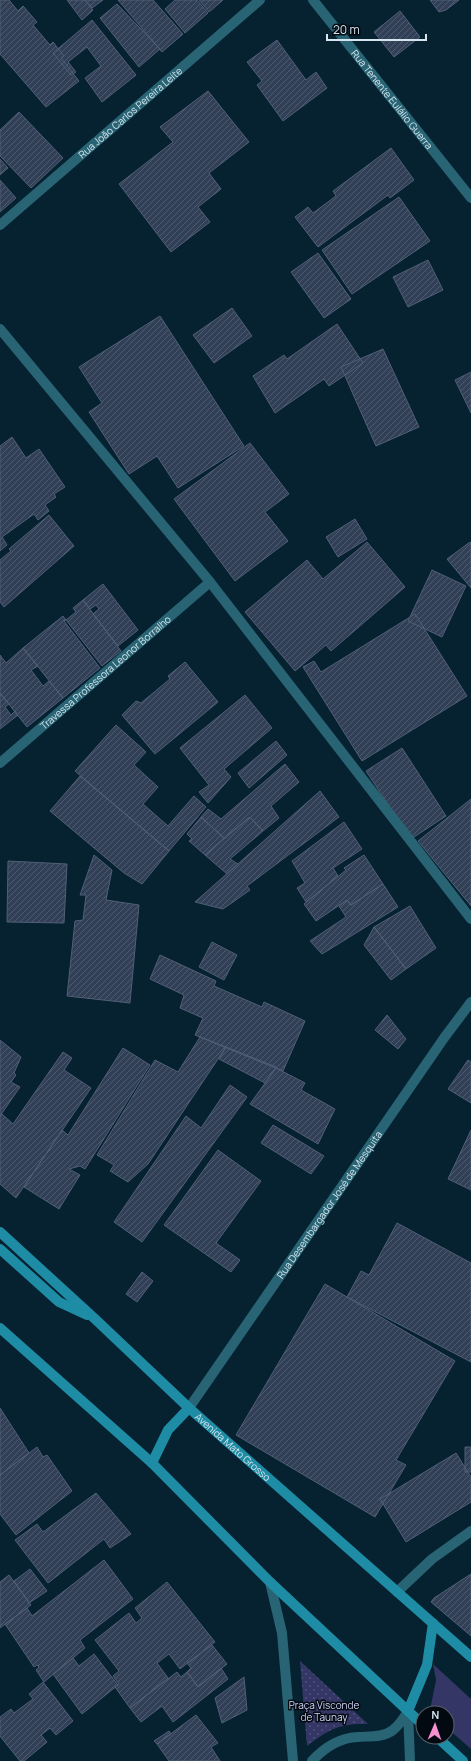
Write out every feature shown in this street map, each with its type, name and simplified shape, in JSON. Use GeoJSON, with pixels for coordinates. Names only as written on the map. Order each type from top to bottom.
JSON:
{"type":"FeatureCollection","features":[{"type":"Feature","properties":{"kind":"main road","name":"Avenida Mato Grosso"},"geometry":{"type":"LineString","coordinates":[[0,1232],[189,1408],[471,1657]]}},
{"type":"Feature","properties":{"kind":"main road"},"geometry":{"type":"LineString","coordinates":[[0,1249],[59,1302],[94,1318]]}},
{"type":"Feature","properties":{"kind":"main road"},"geometry":{"type":"LineString","coordinates":[[0,1328],[152,1463],[270,1582],[415,1718]]}},
{"type":"Feature","properties":{"kind":"main road"},"geometry":{"type":"LineString","coordinates":[[152,1463],[168,1430],[189,1408]]}},
{"type":"Feature","properties":{"kind":"main road"},"geometry":{"type":"LineString","coordinates":[[408,1711],[427,1665],[432,1623]]}},
{"type":"Feature","properties":{"kind":"main road"},"geometry":{"type":"LineString","coordinates":[[446,1745],[463,1761]]}},
{"type":"Feature","properties":{"kind":"street","name":"Rua João Carlos Pereira Leite"},"geometry":{"type":"LineString","coordinates":[[0,225],[260,0]]}},
{"type":"Feature","properties":{"kind":"street","name":"Rua Tenente Eulálio Guerra"},"geometry":{"type":"LineString","coordinates":[[313,0],[471,198]]}},
{"type":"Feature","properties":{"kind":"street"},"geometry":{"type":"LineString","coordinates":[[0,330],[210,582],[471,919]]}},
{"type":"Feature","properties":{"kind":"street","name":"Travessa Professora Leonor Borralho"},"geometry":{"type":"LineString","coordinates":[[0,763],[210,582]]}},
{"type":"Feature","properties":{"kind":"street","name":"Rua Desembargador José de Mesquita"},"geometry":{"type":"LineString","coordinates":[[189,1408],[444,1038],[471,1002]]}},
{"type":"Feature","properties":{"kind":"street"},"geometry":{"type":"LineString","coordinates":[[398,1592],[432,1559],[471,1531]]}},
{"type":"Feature","properties":{"kind":"street"},"geometry":{"type":"LineString","coordinates":[[270,1582],[282,1633],[293,1761]]}},
{"type":"Feature","properties":{"kind":"street"},"geometry":{"type":"LineString","coordinates":[[312,1761],[334,1742],[356,1737],[378,1736],[392,1731],[401,1722],[408,1711]]}},
{"type":"Feature","properties":{"kind":"street"},"geometry":{"type":"LineString","coordinates":[[408,1711],[410,1761]]}},
{"type":"Feature","properties":{"kind":"green space","name":"Praça Visconde de Taunay"},"geometry":{"type":"Polygon","coordinates":[[[300,1661],[368,1724],[358,1724],[335,1728],[307,1746],[300,1661]]]}},
{"type":"Feature","properties":{"kind":"green space"},"geometry":{"type":"Polygon","coordinates":[[[433,1664],[471,1699],[471,1749],[455,1735],[455,1705],[431,1705],[436,1680],[433,1664]]]}},
{"type":"Feature","properties":{"kind":"building"},"geometry":{"type":"Polygon","coordinates":[[[0,0],[9,0],[18,11],[23,6],[37,22],[33,25],[50,45],[53,42],[64,56],[61,58],[79,81],[46,107],[0,54],[0,0]]]}},
{"type":"Feature","properties":{"kind":"building"},"geometry":{"type":"Polygon","coordinates":[[[67,0],[85,0],[93,10],[82,20],[67,0]]]}},
{"type":"Feature","properties":{"kind":"building"},"geometry":{"type":"Polygon","coordinates":[[[85,0],[103,0],[92,8],[85,0]]]}},
{"type":"Feature","properties":{"kind":"building"},"geometry":{"type":"Polygon","coordinates":[[[118,0],[153,0],[183,34],[162,52],[118,0]]]}},
{"type":"Feature","properties":{"kind":"building"},"geometry":{"type":"Polygon","coordinates":[[[175,0],[197,0],[208,13],[185,33],[165,9],[175,0]]]}},
{"type":"Feature","properties":{"kind":"building"},"geometry":{"type":"Polygon","coordinates":[[[199,0],[223,0],[209,12],[199,0]]]}},
{"type":"Feature","properties":{"kind":"building"},"geometry":{"type":"Polygon","coordinates":[[[430,0],[459,0],[446,10],[439,12],[430,0]]]}},
{"type":"Feature","properties":{"kind":"building"},"geometry":{"type":"Polygon","coordinates":[[[117,4],[160,49],[139,67],[100,18],[117,4]]]}},
{"type":"Feature","properties":{"kind":"building"},"geometry":{"type":"Polygon","coordinates":[[[400,11],[420,37],[394,57],[374,32],[400,11]]]}},
{"type":"Feature","properties":{"kind":"building"},"geometry":{"type":"Polygon","coordinates":[[[92,20],[136,75],[102,102],[85,78],[101,66],[87,47],[68,62],[76,72],[71,75],[53,53],[92,20]]]}},
{"type":"Feature","properties":{"kind":"building"},"geometry":{"type":"Polygon","coordinates":[[[277,40],[306,80],[316,72],[327,88],[283,121],[257,85],[262,81],[247,62],[277,40]]]}},
{"type":"Feature","properties":{"kind":"building"},"geometry":{"type":"Polygon","coordinates":[[[208,91],[249,142],[209,173],[221,189],[198,207],[210,222],[171,252],[119,184],[173,142],[160,127],[208,91]]]}},
{"type":"Feature","properties":{"kind":"building"},"geometry":{"type":"Polygon","coordinates":[[[19,112],[63,158],[31,188],[0,156],[0,130],[19,112]]]}},
{"type":"Feature","properties":{"kind":"building"},"geometry":{"type":"Polygon","coordinates":[[[391,148],[414,180],[390,198],[388,195],[318,247],[295,217],[308,207],[313,213],[336,196],[333,191],[391,148]]]}},
{"type":"Feature","properties":{"kind":"building"},"geometry":{"type":"Polygon","coordinates":[[[0,159],[8,168],[0,175],[0,159]]]}},
{"type":"Feature","properties":{"kind":"building"},"geometry":{"type":"Polygon","coordinates":[[[0,180],[16,198],[0,212],[0,180]]]}},
{"type":"Feature","properties":{"kind":"building"},"geometry":{"type":"Polygon","coordinates":[[[399,197],[430,241],[352,294],[322,250],[399,197]]]}},
{"type":"Feature","properties":{"kind":"building"},"geometry":{"type":"Polygon","coordinates":[[[318,253],[351,299],[324,318],[291,272],[318,253]]]}},
{"type":"Feature","properties":{"kind":"building"},"geometry":{"type":"Polygon","coordinates":[[[428,260],[443,290],[408,307],[393,277],[428,260]]]}},
{"type":"Feature","properties":{"kind":"building"},"geometry":{"type":"Polygon","coordinates":[[[232,308],[252,336],[214,363],[193,335],[232,308]]]}},
{"type":"Feature","properties":{"kind":"building"},"geometry":{"type":"Polygon","coordinates":[[[160,316],[244,446],[178,488],[157,456],[129,474],[89,412],[102,403],[79,367],[160,316]]]}},
{"type":"Feature","properties":{"kind":"building"},"geometry":{"type":"Polygon","coordinates":[[[337,324],[363,363],[329,386],[324,379],[275,413],[253,376],[284,355],[287,359],[337,324]]]}},
{"type":"Feature","properties":{"kind":"building"},"geometry":{"type":"Polygon","coordinates":[[[383,349],[419,427],[376,446],[341,367],[383,349]]]}},
{"type":"Feature","properties":{"kind":"building"},"geometry":{"type":"Polygon","coordinates":[[[471,372],[471,413],[455,380],[471,372]]]}},
{"type":"Feature","properties":{"kind":"building"},"geometry":{"type":"Polygon","coordinates":[[[12,437],[26,458],[39,449],[65,487],[54,494],[56,497],[45,505],[49,511],[38,520],[34,514],[2,537],[7,545],[0,551],[0,446],[12,437]]]}},
{"type":"Feature","properties":{"kind":"building"},"geometry":{"type":"Polygon","coordinates":[[[250,443],[289,494],[265,512],[288,541],[235,581],[174,499],[250,443]]]}},
{"type":"Feature","properties":{"kind":"building"},"geometry":{"type":"Polygon","coordinates":[[[49,515],[74,546],[4,607],[0,602],[0,560],[11,551],[9,549],[49,515]]]}},
{"type":"Feature","properties":{"kind":"building"},"geometry":{"type":"Polygon","coordinates":[[[355,519],[367,539],[338,557],[326,537],[355,519]]]}},
{"type":"Feature","properties":{"kind":"building"},"geometry":{"type":"Polygon","coordinates":[[[367,542],[405,587],[331,651],[326,645],[295,671],[245,612],[307,560],[323,579],[367,542]]]}},
{"type":"Feature","properties":{"kind":"building"},"geometry":{"type":"Polygon","coordinates":[[[470,542],[471,543],[471,588],[447,559],[470,542]]]}},
{"type":"Feature","properties":{"kind":"building"},"geometry":{"type":"Polygon","coordinates":[[[432,570],[466,586],[442,637],[408,621],[432,570]]]}},
{"type":"Feature","properties":{"kind":"building"},"geometry":{"type":"Polygon","coordinates":[[[103,584],[138,630],[118,646],[93,614],[99,609],[96,605],[90,609],[83,600],[103,584]]]}},
{"type":"Feature","properties":{"kind":"building"},"geometry":{"type":"Polygon","coordinates":[[[83,600],[121,651],[102,666],[66,620],[76,612],[73,608],[83,600]]]}},
{"type":"Feature","properties":{"kind":"building"},"geometry":{"type":"Polygon","coordinates":[[[415,614],[467,696],[362,761],[303,667],[314,661],[321,672],[415,614]]]}},
{"type":"Feature","properties":{"kind":"building"},"geometry":{"type":"Polygon","coordinates":[[[63,616],[66,620],[64,621],[100,668],[63,698],[23,648],[63,616]]]}},
{"type":"Feature","properties":{"kind":"building"},"geometry":{"type":"Polygon","coordinates":[[[23,648],[38,666],[31,670],[43,686],[49,681],[63,698],[27,727],[0,693],[0,655],[6,663],[23,648]]]}},
{"type":"Feature","properties":{"kind":"building"},"geometry":{"type":"Polygon","coordinates":[[[185,662],[218,702],[155,754],[122,715],[136,701],[141,703],[170,679],[168,676],[185,662]]]}},
{"type":"Feature","properties":{"kind":"building"},"geometry":{"type":"Polygon","coordinates":[[[0,693],[9,704],[5,707],[11,715],[15,711],[18,715],[0,729],[0,693]]]}},
{"type":"Feature","properties":{"kind":"building"},"geometry":{"type":"Polygon","coordinates":[[[245,695],[272,728],[224,769],[231,777],[208,803],[199,792],[209,785],[180,748],[245,695]]]}},
{"type":"Feature","properties":{"kind":"building"},"geometry":{"type":"Polygon","coordinates":[[[116,725],[146,752],[134,765],[158,787],[143,804],[168,826],[194,796],[206,807],[169,851],[75,771],[116,725]]]}},
{"type":"Feature","properties":{"kind":"building"},"geometry":{"type":"Polygon","coordinates":[[[276,741],[287,755],[249,788],[238,773],[276,741]]]}},
{"type":"Feature","properties":{"kind":"building"},"geometry":{"type":"Polygon","coordinates":[[[402,748],[446,816],[411,839],[366,771],[402,748]]]}},
{"type":"Feature","properties":{"kind":"building"},"geometry":{"type":"Polygon","coordinates":[[[285,764],[299,782],[271,806],[279,818],[263,831],[250,817],[224,838],[201,817],[208,809],[221,819],[285,764]]]}},
{"type":"Feature","properties":{"kind":"building"},"geometry":{"type":"Polygon","coordinates":[[[80,776],[169,851],[142,884],[124,873],[50,811],[80,776]]]}},
{"type":"Feature","properties":{"kind":"building"},"geometry":{"type":"Polygon","coordinates":[[[320,791],[339,817],[247,886],[250,890],[223,909],[195,902],[320,791]]]}},
{"type":"Feature","properties":{"kind":"building"},"geometry":{"type":"Polygon","coordinates":[[[471,799],[471,906],[418,841],[471,799]]]}},
{"type":"Feature","properties":{"kind":"building"},"geometry":{"type":"Polygon","coordinates":[[[201,817],[224,838],[205,855],[189,841],[192,839],[187,834],[201,817]]]}},
{"type":"Feature","properties":{"kind":"building"},"geometry":{"type":"Polygon","coordinates":[[[250,817],[263,831],[230,859],[238,864],[227,874],[205,855],[250,817]]]}},
{"type":"Feature","properties":{"kind":"building"},"geometry":{"type":"Polygon","coordinates":[[[344,822],[362,849],[333,868],[338,876],[306,902],[297,888],[305,883],[292,861],[344,822]]]}},
{"type":"Feature","properties":{"kind":"building"},"geometry":{"type":"Polygon","coordinates":[[[94,855],[112,870],[106,900],[139,905],[130,1003],[67,996],[75,921],[83,920],[86,895],[80,895],[94,855]]]}},
{"type":"Feature","properties":{"kind":"building"},"geometry":{"type":"Polygon","coordinates":[[[364,855],[383,884],[351,905],[347,900],[316,921],[304,904],[346,870],[344,868],[364,855]]]}},
{"type":"Feature","properties":{"kind":"building"},"geometry":{"type":"Polygon","coordinates":[[[8,861],[67,864],[64,923],[7,922],[8,861]]]}},
{"type":"Feature","properties":{"kind":"building"},"geometry":{"type":"Polygon","coordinates":[[[383,884],[398,907],[322,954],[310,941],[346,917],[339,906],[347,900],[351,905],[383,884]]]}},
{"type":"Feature","properties":{"kind":"building"},"geometry":{"type":"Polygon","coordinates":[[[410,906],[436,948],[406,969],[374,927],[410,906]]]}},
{"type":"Feature","properties":{"kind":"building"},"geometry":{"type":"Polygon","coordinates":[[[374,927],[406,969],[391,980],[364,945],[374,927]]]}},
{"type":"Feature","properties":{"kind":"building"},"geometry":{"type":"Polygon","coordinates":[[[212,942],[237,955],[224,980],[199,967],[212,942]]]}},
{"type":"Feature","properties":{"kind":"building"},"geometry":{"type":"Polygon","coordinates":[[[160,955],[216,981],[214,986],[262,1007],[264,1002],[305,1021],[283,1071],[195,1035],[203,1018],[180,1008],[184,995],[150,979],[160,955]]]}},
{"type":"Feature","properties":{"kind":"building"},"geometry":{"type":"Polygon","coordinates":[[[387,1015],[406,1039],[398,1049],[375,1030],[387,1015]]]}},
{"type":"Feature","properties":{"kind":"building"},"geometry":{"type":"Polygon","coordinates":[[[200,1037],[226,1047],[148,1164],[128,1182],[110,1171],[114,1165],[97,1155],[155,1060],[178,1072],[200,1037]]]}},
{"type":"Feature","properties":{"kind":"building"},"geometry":{"type":"Polygon","coordinates":[[[0,1040],[21,1057],[14,1073],[16,1075],[11,1082],[20,1087],[0,1116],[0,1040]]]}},
{"type":"Feature","properties":{"kind":"building"},"geometry":{"type":"Polygon","coordinates":[[[226,1047],[276,1068],[265,1083],[219,1059],[226,1047]]]}},
{"type":"Feature","properties":{"kind":"building"},"geometry":{"type":"Polygon","coordinates":[[[123,1048],[150,1065],[85,1169],[80,1166],[69,1169],[80,1175],[59,1209],[24,1187],[62,1130],[68,1135],[123,1048]]]}},
{"type":"Feature","properties":{"kind":"building"},"geometry":{"type":"Polygon","coordinates":[[[63,1052],[72,1058],[64,1070],[91,1088],[16,1198],[0,1184],[0,1117],[2,1114],[13,1124],[63,1052]]]}},
{"type":"Feature","properties":{"kind":"building"},"geometry":{"type":"Polygon","coordinates":[[[468,1060],[471,1062],[471,1103],[448,1089],[468,1060]]]}},
{"type":"Feature","properties":{"kind":"building"},"geometry":{"type":"Polygon","coordinates":[[[276,1068],[305,1083],[301,1090],[335,1109],[318,1144],[250,1104],[276,1068]]]}},
{"type":"Feature","properties":{"kind":"building"},"geometry":{"type":"Polygon","coordinates":[[[230,1085],[247,1097],[142,1242],[114,1222],[186,1116],[201,1128],[230,1085]]]}},
{"type":"Feature","properties":{"kind":"building"},"geometry":{"type":"Polygon","coordinates":[[[273,1125],[324,1156],[311,1174],[261,1143],[273,1125]]]}},
{"type":"Feature","properties":{"kind":"building"},"geometry":{"type":"Polygon","coordinates":[[[471,1130],[471,1190],[448,1179],[471,1130]]]}},
{"type":"Feature","properties":{"kind":"building"},"geometry":{"type":"Polygon","coordinates":[[[218,1150],[261,1181],[216,1243],[240,1260],[231,1272],[164,1225],[218,1150]]]}},
{"type":"Feature","properties":{"kind":"building"},"geometry":{"type":"Polygon","coordinates":[[[397,1223],[471,1263],[471,1362],[347,1297],[361,1271],[369,1275],[397,1223]]]}},
{"type":"Feature","properties":{"kind":"building"},"geometry":{"type":"Polygon","coordinates":[[[142,1272],[153,1281],[137,1302],[126,1294],[142,1272]]]}},
{"type":"Feature","properties":{"kind":"building"},"geometry":{"type":"Polygon","coordinates":[[[325,1284],[455,1361],[396,1460],[406,1465],[375,1517],[236,1435],[325,1284]]]}},
{"type":"Feature","properties":{"kind":"building"},"geometry":{"type":"Polygon","coordinates":[[[0,1408],[29,1453],[0,1475],[0,1408]]]}},
{"type":"Feature","properties":{"kind":"building"},"geometry":{"type":"Polygon","coordinates":[[[37,1447],[43,1457],[47,1455],[72,1491],[16,1535],[0,1514],[0,1475],[37,1447]]]}},
{"type":"Feature","properties":{"kind":"building"},"geometry":{"type":"Polygon","coordinates":[[[465,1447],[471,1447],[471,1472],[465,1472],[465,1447]]]}},
{"type":"Feature","properties":{"kind":"building"},"geometry":{"type":"Polygon","coordinates":[[[456,1453],[471,1477],[471,1502],[406,1542],[380,1499],[456,1453]]]}},
{"type":"Feature","properties":{"kind":"building"},"geometry":{"type":"Polygon","coordinates":[[[96,1493],[131,1534],[110,1548],[104,1539],[48,1583],[15,1540],[37,1524],[43,1532],[96,1493]]]}},
{"type":"Feature","properties":{"kind":"building"},"geometry":{"type":"Polygon","coordinates":[[[104,1560],[133,1599],[80,1640],[85,1648],[44,1682],[36,1670],[39,1667],[37,1665],[34,1667],[5,1624],[27,1608],[32,1616],[104,1560]]]}},
{"type":"Feature","properties":{"kind":"building"},"geometry":{"type":"Polygon","coordinates":[[[30,1569],[47,1591],[29,1603],[14,1581],[30,1569]]]}},
{"type":"Feature","properties":{"kind":"building"},"geometry":{"type":"Polygon","coordinates":[[[471,1574],[471,1636],[431,1602],[434,1598],[471,1574]]]}},
{"type":"Feature","properties":{"kind":"building"},"geometry":{"type":"Polygon","coordinates":[[[9,1575],[31,1605],[0,1628],[0,1582],[9,1575]]]}},
{"type":"Feature","properties":{"kind":"building"},"geometry":{"type":"Polygon","coordinates":[[[167,1582],[215,1642],[180,1669],[169,1654],[157,1663],[168,1678],[130,1708],[115,1687],[119,1684],[113,1676],[119,1671],[95,1640],[129,1613],[136,1623],[142,1618],[135,1608],[167,1582]]]}},
{"type":"Feature","properties":{"kind":"building"},"geometry":{"type":"Polygon","coordinates":[[[212,1645],[227,1664],[198,1687],[187,1672],[191,1668],[187,1663],[212,1645]]]}},
{"type":"Feature","properties":{"kind":"building"},"geometry":{"type":"Polygon","coordinates":[[[94,1654],[118,1685],[82,1714],[53,1674],[73,1658],[79,1666],[94,1654]]]}},
{"type":"Feature","properties":{"kind":"building"},"geometry":{"type":"Polygon","coordinates":[[[221,1668],[228,1679],[173,1722],[162,1706],[141,1722],[130,1708],[177,1672],[181,1677],[187,1672],[198,1687],[221,1668]]]}},
{"type":"Feature","properties":{"kind":"building"},"geometry":{"type":"Polygon","coordinates":[[[244,1677],[247,1710],[222,1723],[215,1698],[244,1677]]]}},
{"type":"Feature","properties":{"kind":"building"},"geometry":{"type":"Polygon","coordinates":[[[43,1682],[73,1721],[56,1735],[50,1728],[41,1735],[47,1742],[24,1761],[20,1761],[0,1736],[0,1717],[11,1709],[14,1713],[33,1699],[29,1694],[43,1682]]]}},
{"type":"Feature","properties":{"kind":"building"},"geometry":{"type":"Polygon","coordinates":[[[196,1715],[218,1743],[211,1747],[220,1761],[169,1761],[157,1744],[196,1715]]]}},
{"type":"Feature","properties":{"kind":"building"},"geometry":{"type":"Polygon","coordinates":[[[169,1731],[171,1734],[157,1744],[154,1741],[169,1731]]]}}]}
